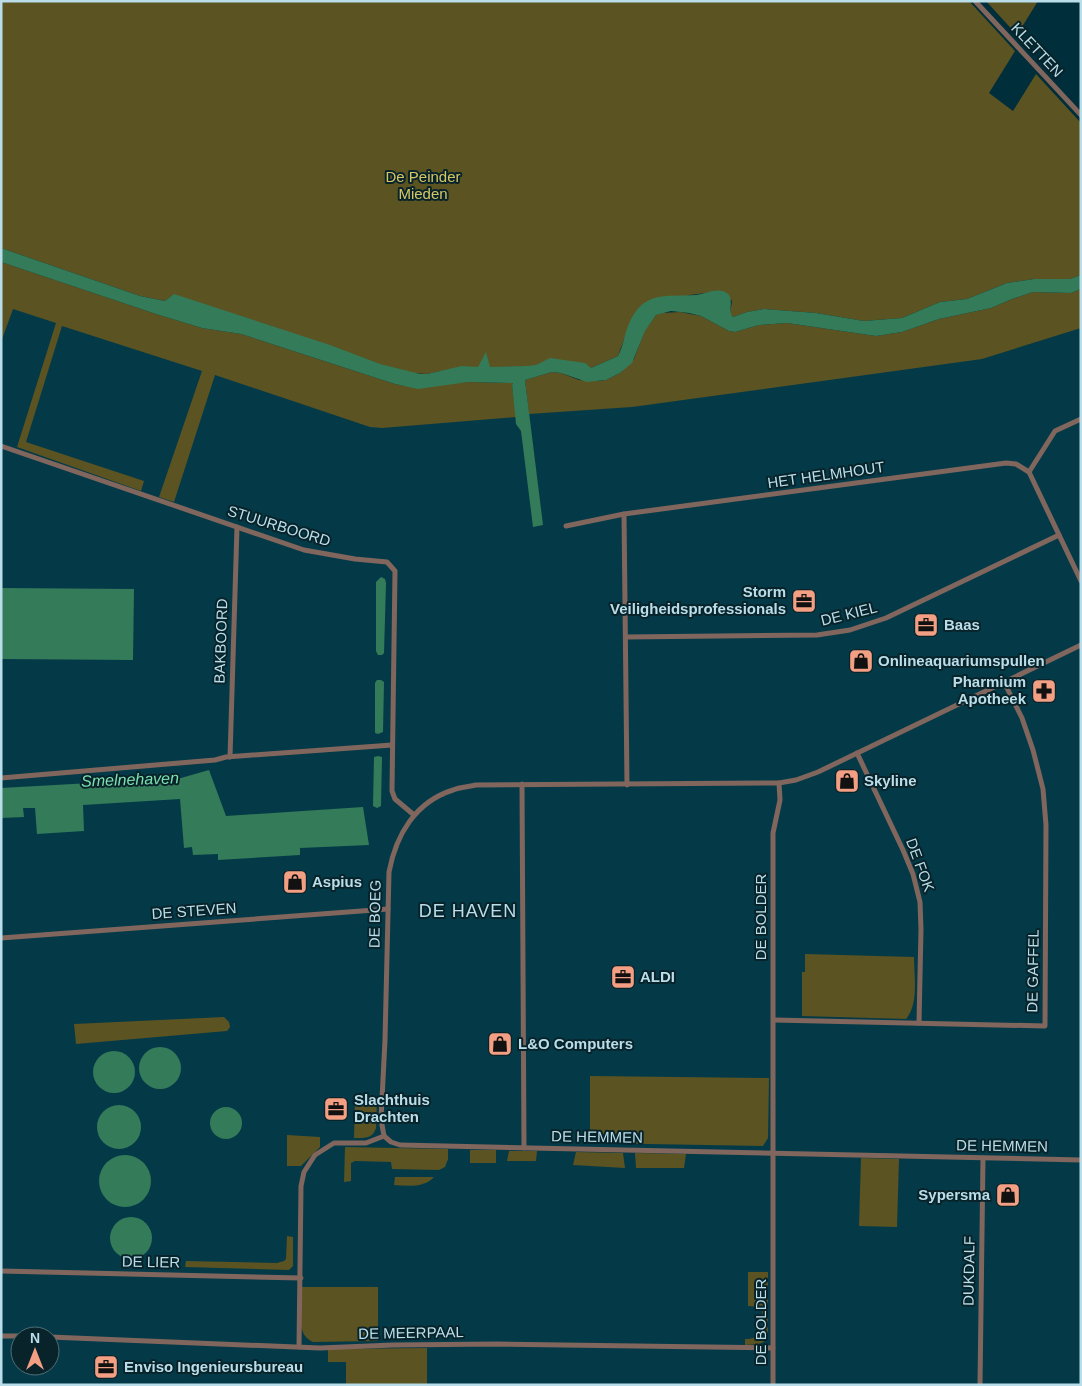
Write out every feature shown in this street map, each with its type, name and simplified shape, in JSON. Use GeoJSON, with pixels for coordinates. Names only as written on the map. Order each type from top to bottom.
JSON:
{"type":"FeatureCollection","features":[{"type":"Feature","properties":{"kind":"street","name":"KLETTEN"},"geometry":{"type":"LineString","coordinates":[[975,1],[1081,115]]}},
{"type":"Feature","properties":{"kind":"street"},"geometry":{"type":"LineString","coordinates":[[1081,419],[1055,432],[1029,472],[1081,581]]}},
{"type":"Feature","properties":{"kind":"street","name":"STUURBOORD"},"geometry":{"type":"LineString","coordinates":[[1,446],[304,550],[355,559],[387,562],[395,571],[392,791],[395,799],[414,815]]}},
{"type":"Feature","properties":{"kind":"street","name":"HET HELMHOUT"},"geometry":{"type":"LineString","coordinates":[[566,526],[624,514],[1006,463],[1016,464],[1029,472]]}},
{"type":"Feature","properties":{"kind":"street"},"geometry":{"type":"LineString","coordinates":[[624,514],[627,784]]}},
{"type":"Feature","properties":{"kind":"street","name":"BAKBOORD"},"geometry":{"type":"LineString","coordinates":[[230,757],[237,527]]}},
{"type":"Feature","properties":{"kind":"street","name":"DE KIEL"},"geometry":{"type":"LineString","coordinates":[[626,637],[817,635],[850,630],[886,618],[1059,536]]}},
{"type":"Feature","properties":{"kind":"street"},"geometry":{"type":"LineString","coordinates":[[524,1148],[522,784],[779,783],[796,780],[818,772],[1081,645]]}},
{"type":"Feature","properties":{"kind":"street","name":"DE GAFFEL"},"geometry":{"type":"LineString","coordinates":[[774,1020],[1046,1026],[1046,825],[1043,789],[1022,718],[1004,682]]}},
{"type":"Feature","properties":{"kind":"street"},"geometry":{"type":"LineString","coordinates":[[1,778],[215,760],[230,757],[392,745]]}},
{"type":"Feature","properties":{"kind":"street","name":"DE FOK"},"geometry":{"type":"LineString","coordinates":[[857,753],[903,850],[913,874],[920,902],[919,1023]]}},
{"type":"Feature","properties":{"kind":"street","name":"DE BOLDER"},"geometry":{"type":"LineString","coordinates":[[773,1385],[773,832],[780,800],[779,783]]}},
{"type":"Feature","properties":{"kind":"street","name":"DE BOEG"},"geometry":{"type":"LineString","coordinates":[[384,1136],[381,1119],[389,872],[393,852],[402,832],[414,815],[431,800],[452,790],[476,785],[522,784]]}},
{"type":"Feature","properties":{"kind":"street","name":"DE STEVEN"},"geometry":{"type":"LineString","coordinates":[[1,938],[388,909]]}},
{"type":"Feature","properties":{"kind":"street"},"geometry":{"type":"LineString","coordinates":[[299,1347],[301,1186],[304,1172],[315,1155],[334,1143],[366,1143],[384,1136]]}},
{"type":"Feature","properties":{"kind":"street","name":"DE HEMMEN"},"geometry":{"type":"LineString","coordinates":[[384,1136],[391,1142],[400,1145],[1081,1160]]}},
{"type":"Feature","properties":{"kind":"street","name":"DUKDALF"},"geometry":{"type":"LineString","coordinates":[[980,1385],[983,1158]]}},
{"type":"Feature","properties":{"kind":"street","name":"DE LIER"},"geometry":{"type":"LineString","coordinates":[[1,1271],[300,1278]]}},
{"type":"Feature","properties":{"kind":"street","name":"DE MEERPAAL"},"geometry":{"type":"LineString","coordinates":[[60,1337],[320,1348],[497,1344],[774,1348]]}},
{"type":"Feature","properties":{"kind":"shaded area"},"geometry":{"type":"Polygon","coordinates":[[[1,248],[140,296],[165,301],[174,294],[330,345],[380,364],[420,374],[462,366],[478,367],[486,352],[490,367],[536,365],[550,358],[585,363],[591,368],[618,356],[628,326],[640,306],[647,301],[665,296],[696,295],[712,291],[723,291],[730,298],[731,314],[733,317],[764,309],[816,313],[864,321],[902,318],[940,302],[967,299],[1007,283],[1034,279],[1070,279],[1081,275],[1081,289],[1071,293],[1033,292],[991,308],[939,319],[902,332],[876,336],[787,323],[759,325],[735,332],[729,331],[701,316],[689,313],[671,311],[656,315],[645,331],[632,363],[620,373],[606,380],[587,382],[561,373],[552,372],[525,380],[543,525],[533,527],[521,431],[516,424],[513,383],[468,382],[418,389],[395,384],[241,334],[202,328],[156,314],[1,262],[1,248]]]}},
{"type":"Feature","properties":{"kind":"shaded area"},"geometry":{"type":"Polygon","coordinates":[[[1,295],[376,417],[600,405],[1081,318],[1081,1385],[1,1385],[1,295]]]}},
{"type":"Feature","properties":{"kind":"shaded area"},"geometry":{"type":"Polygon","coordinates":[[[381,577],[385,579],[386,583],[384,653],[378,655],[376,651],[376,582],[381,577]]]}},
{"type":"Feature","properties":{"kind":"shaded area"},"geometry":{"type":"Polygon","coordinates":[[[1,588],[134,589],[133,660],[1,659],[1,588]]]}},
{"type":"Feature","properties":{"kind":"shaded area"},"geometry":{"type":"Polygon","coordinates":[[[377,680],[384,682],[383,732],[378,734],[375,733],[375,683],[377,680]]]}},
{"type":"Feature","properties":{"kind":"shaded area"},"geometry":{"type":"Polygon","coordinates":[[[374,757],[382,757],[381,806],[377,808],[373,806],[374,757]]]}},
{"type":"Feature","properties":{"kind":"shaded area"},"geometry":{"type":"Polygon","coordinates":[[[209,770],[226,816],[363,807],[369,845],[300,848],[300,855],[218,860],[218,854],[193,855],[192,847],[184,848],[180,799],[83,805],[84,831],[37,834],[35,808],[23,808],[24,817],[1,818],[1,788],[181,778],[209,770]]]}},
{"type":"Feature","properties":{"kind":"shaded area"},"geometry":{"type":"Polygon","coordinates":[[[160,1047],[175,1053],[181,1068],[175,1083],[160,1089],[145,1083],[139,1068],[145,1053],[160,1047]]]}},
{"type":"Feature","properties":{"kind":"shaded area"},"geometry":{"type":"Polygon","coordinates":[[[114,1051],[129,1057],[135,1072],[129,1087],[114,1093],[99,1087],[93,1072],[99,1057],[114,1051]]]}},
{"type":"Feature","properties":{"kind":"shaded area"},"geometry":{"type":"Polygon","coordinates":[[[115,1105],[123,1105],[135,1111],[141,1127],[135,1143],[123,1149],[115,1149],[103,1143],[97,1131],[97,1123],[103,1111],[115,1105]]]}},
{"type":"Feature","properties":{"kind":"shaded area"},"geometry":{"type":"Polygon","coordinates":[[[226,1107],[232,1108],[237,1112],[241,1117],[241,1129],[237,1134],[232,1138],[226,1139],[220,1138],[215,1134],[211,1129],[210,1123],[211,1117],[215,1112],[220,1108],[226,1107]]]}},
{"type":"Feature","properties":{"kind":"shaded area"},"geometry":{"type":"Polygon","coordinates":[[[120,1155],[130,1155],[144,1162],[151,1176],[151,1186],[144,1200],[130,1207],[120,1207],[110,1203],[103,1196],[99,1186],[99,1176],[103,1166],[110,1159],[120,1155]]]}},
{"type":"Feature","properties":{"kind":"shaded area"},"geometry":{"type":"Polygon","coordinates":[[[135,1217],[143,1220],[149,1226],[152,1238],[149,1250],[143,1256],[127,1259],[119,1256],[113,1250],[110,1234],[113,1226],[119,1220],[135,1217]]]}},
{"type":"Feature","properties":{"kind":"green space","name":"De Peinder Mieden"},"geometry":{"type":"Polygon","coordinates":[[[1,1],[969,1],[1015,51],[989,93],[1013,111],[1036,74],[1081,123],[1081,275],[1070,279],[1034,279],[1007,283],[967,299],[940,302],[902,318],[864,321],[816,313],[764,309],[733,317],[730,314],[732,301],[721,291],[690,295],[632,318],[618,356],[591,368],[540,366],[446,370],[427,374],[395,372],[172,296],[165,301],[140,296],[1,248],[1,1]]]}},
{"type":"Feature","properties":{"kind":"green space"},"geometry":{"type":"Polygon","coordinates":[[[986,1],[1038,1],[1017,35],[986,1]]]}},
{"type":"Feature","properties":{"kind":"green space"},"geometry":{"type":"Polygon","coordinates":[[[1,262],[156,314],[202,328],[241,334],[395,384],[405,386],[468,382],[513,383],[516,417],[382,428],[370,427],[215,375],[174,502],[159,497],[202,371],[62,326],[26,442],[144,481],[141,491],[17,447],[56,323],[13,309],[1,342],[1,262]]]}},
{"type":"Feature","properties":{"kind":"green space"},"geometry":{"type":"Polygon","coordinates":[[[1081,289],[1081,328],[982,359],[632,407],[529,414],[525,380],[552,372],[561,373],[579,380],[606,380],[620,373],[634,359],[645,330],[656,315],[662,313],[680,312],[701,316],[729,331],[735,332],[759,325],[787,323],[876,336],[902,332],[939,319],[991,308],[1033,292],[1071,293],[1081,289]]]}},
{"type":"Feature","properties":{"kind":"green space"},"geometry":{"type":"Polygon","coordinates":[[[805,954],[914,957],[915,990],[910,1013],[906,1019],[802,1016],[802,972],[805,972],[805,954]]]}},
{"type":"Feature","properties":{"kind":"green space"},"geometry":{"type":"Polygon","coordinates":[[[224,1017],[229,1022],[230,1027],[227,1031],[76,1044],[74,1024],[224,1017]]]}},
{"type":"Feature","properties":{"kind":"green space"},"geometry":{"type":"Polygon","coordinates":[[[590,1076],[769,1078],[768,1138],[763,1146],[590,1143],[590,1076]]]}},
{"type":"Feature","properties":{"kind":"green space"},"geometry":{"type":"Polygon","coordinates":[[[355,1097],[377,1098],[376,1128],[375,1132],[368,1137],[354,1138],[355,1097]]]}},
{"type":"Feature","properties":{"kind":"green space"},"geometry":{"type":"Polygon","coordinates":[[[287,1135],[320,1137],[320,1147],[301,1166],[287,1166],[287,1135]]]}},
{"type":"Feature","properties":{"kind":"green space"},"geometry":{"type":"Polygon","coordinates":[[[345,1147],[448,1149],[448,1159],[445,1167],[439,1170],[392,1169],[391,1162],[355,1161],[351,1163],[351,1181],[344,1182],[345,1147]]]}},
{"type":"Feature","properties":{"kind":"green space"},"geometry":{"type":"Polygon","coordinates":[[[470,1150],[496,1150],[496,1163],[470,1163],[470,1150]]]}},
{"type":"Feature","properties":{"kind":"green space"},"geometry":{"type":"Polygon","coordinates":[[[509,1151],[537,1151],[536,1161],[507,1161],[509,1151]]]}},
{"type":"Feature","properties":{"kind":"green space"},"geometry":{"type":"Polygon","coordinates":[[[576,1152],[623,1153],[625,1168],[573,1165],[576,1152]]]}},
{"type":"Feature","properties":{"kind":"green space"},"geometry":{"type":"Polygon","coordinates":[[[635,1153],[686,1154],[684,1168],[636,1168],[635,1153]]]}},
{"type":"Feature","properties":{"kind":"green space"},"geometry":{"type":"Polygon","coordinates":[[[861,1158],[899,1159],[897,1227],[859,1226],[861,1158]]]}},
{"type":"Feature","properties":{"kind":"green space"},"geometry":{"type":"Polygon","coordinates":[[[395,1177],[434,1177],[421,1185],[410,1186],[394,1185],[395,1177]]]}},
{"type":"Feature","properties":{"kind":"green space"},"geometry":{"type":"Polygon","coordinates":[[[287,1236],[293,1237],[293,1266],[289,1270],[185,1267],[186,1261],[277,1263],[284,1261],[286,1259],[287,1236]]]}},
{"type":"Feature","properties":{"kind":"green space"},"geometry":{"type":"Polygon","coordinates":[[[748,1272],[768,1272],[768,1336],[761,1343],[745,1345],[745,1339],[757,1336],[763,1325],[762,1307],[748,1306],[748,1272]]]}},
{"type":"Feature","properties":{"kind":"green space"},"geometry":{"type":"Polygon","coordinates":[[[301,1287],[378,1287],[378,1341],[313,1342],[307,1338],[303,1332],[300,1318],[301,1287]]]}},
{"type":"Feature","properties":{"kind":"green space"},"geometry":{"type":"Polygon","coordinates":[[[427,1348],[427,1385],[346,1385],[346,1362],[328,1362],[328,1349],[427,1348]]]}},
{"type":"Feature","properties":{"kind":"place","name":"Storm Veiligheidsprofessionals"},"geometry":{"type":"Point","coordinates":[804,601]}},
{"type":"Feature","properties":{"kind":"place","name":"Baas"},"geometry":{"type":"Point","coordinates":[926,625]}},
{"type":"Feature","properties":{"kind":"place","name":"Onlineaquariumspullen"},"geometry":{"type":"Point","coordinates":[861,661]}},
{"type":"Feature","properties":{"kind":"place","name":"Pharmium Apotheek"},"geometry":{"type":"Point","coordinates":[1044,691]}},
{"type":"Feature","properties":{"kind":"place","name":"Skyline"},"geometry":{"type":"Point","coordinates":[847,781]}},
{"type":"Feature","properties":{"kind":"place","name":"Aspius"},"geometry":{"type":"Point","coordinates":[295,882]}},
{"type":"Feature","properties":{"kind":"place","name":"ALDI"},"geometry":{"type":"Point","coordinates":[623,977]}},
{"type":"Feature","properties":{"kind":"place","name":"L&O Computers"},"geometry":{"type":"Point","coordinates":[500,1044]}},
{"type":"Feature","properties":{"kind":"place","name":"Slachthuis Drachten"},"geometry":{"type":"Point","coordinates":[336,1109]}},
{"type":"Feature","properties":{"kind":"place","name":"Sypersma"},"geometry":{"type":"Point","coordinates":[1008,1195]}},
{"type":"Feature","properties":{"kind":"place","name":"Enviso Ingenieursbureau"},"geometry":{"type":"Point","coordinates":[106,1367]}},
{"type":"Feature","properties":{"kind":"district","name":"DE HAVEN"},"geometry":{"type":"Point","coordinates":[468,911]}},
{"type":"Feature","properties":{"kind":"water label","name":"Smelnehaven"},"geometry":{"type":"Point","coordinates":[130,779]}}]}
